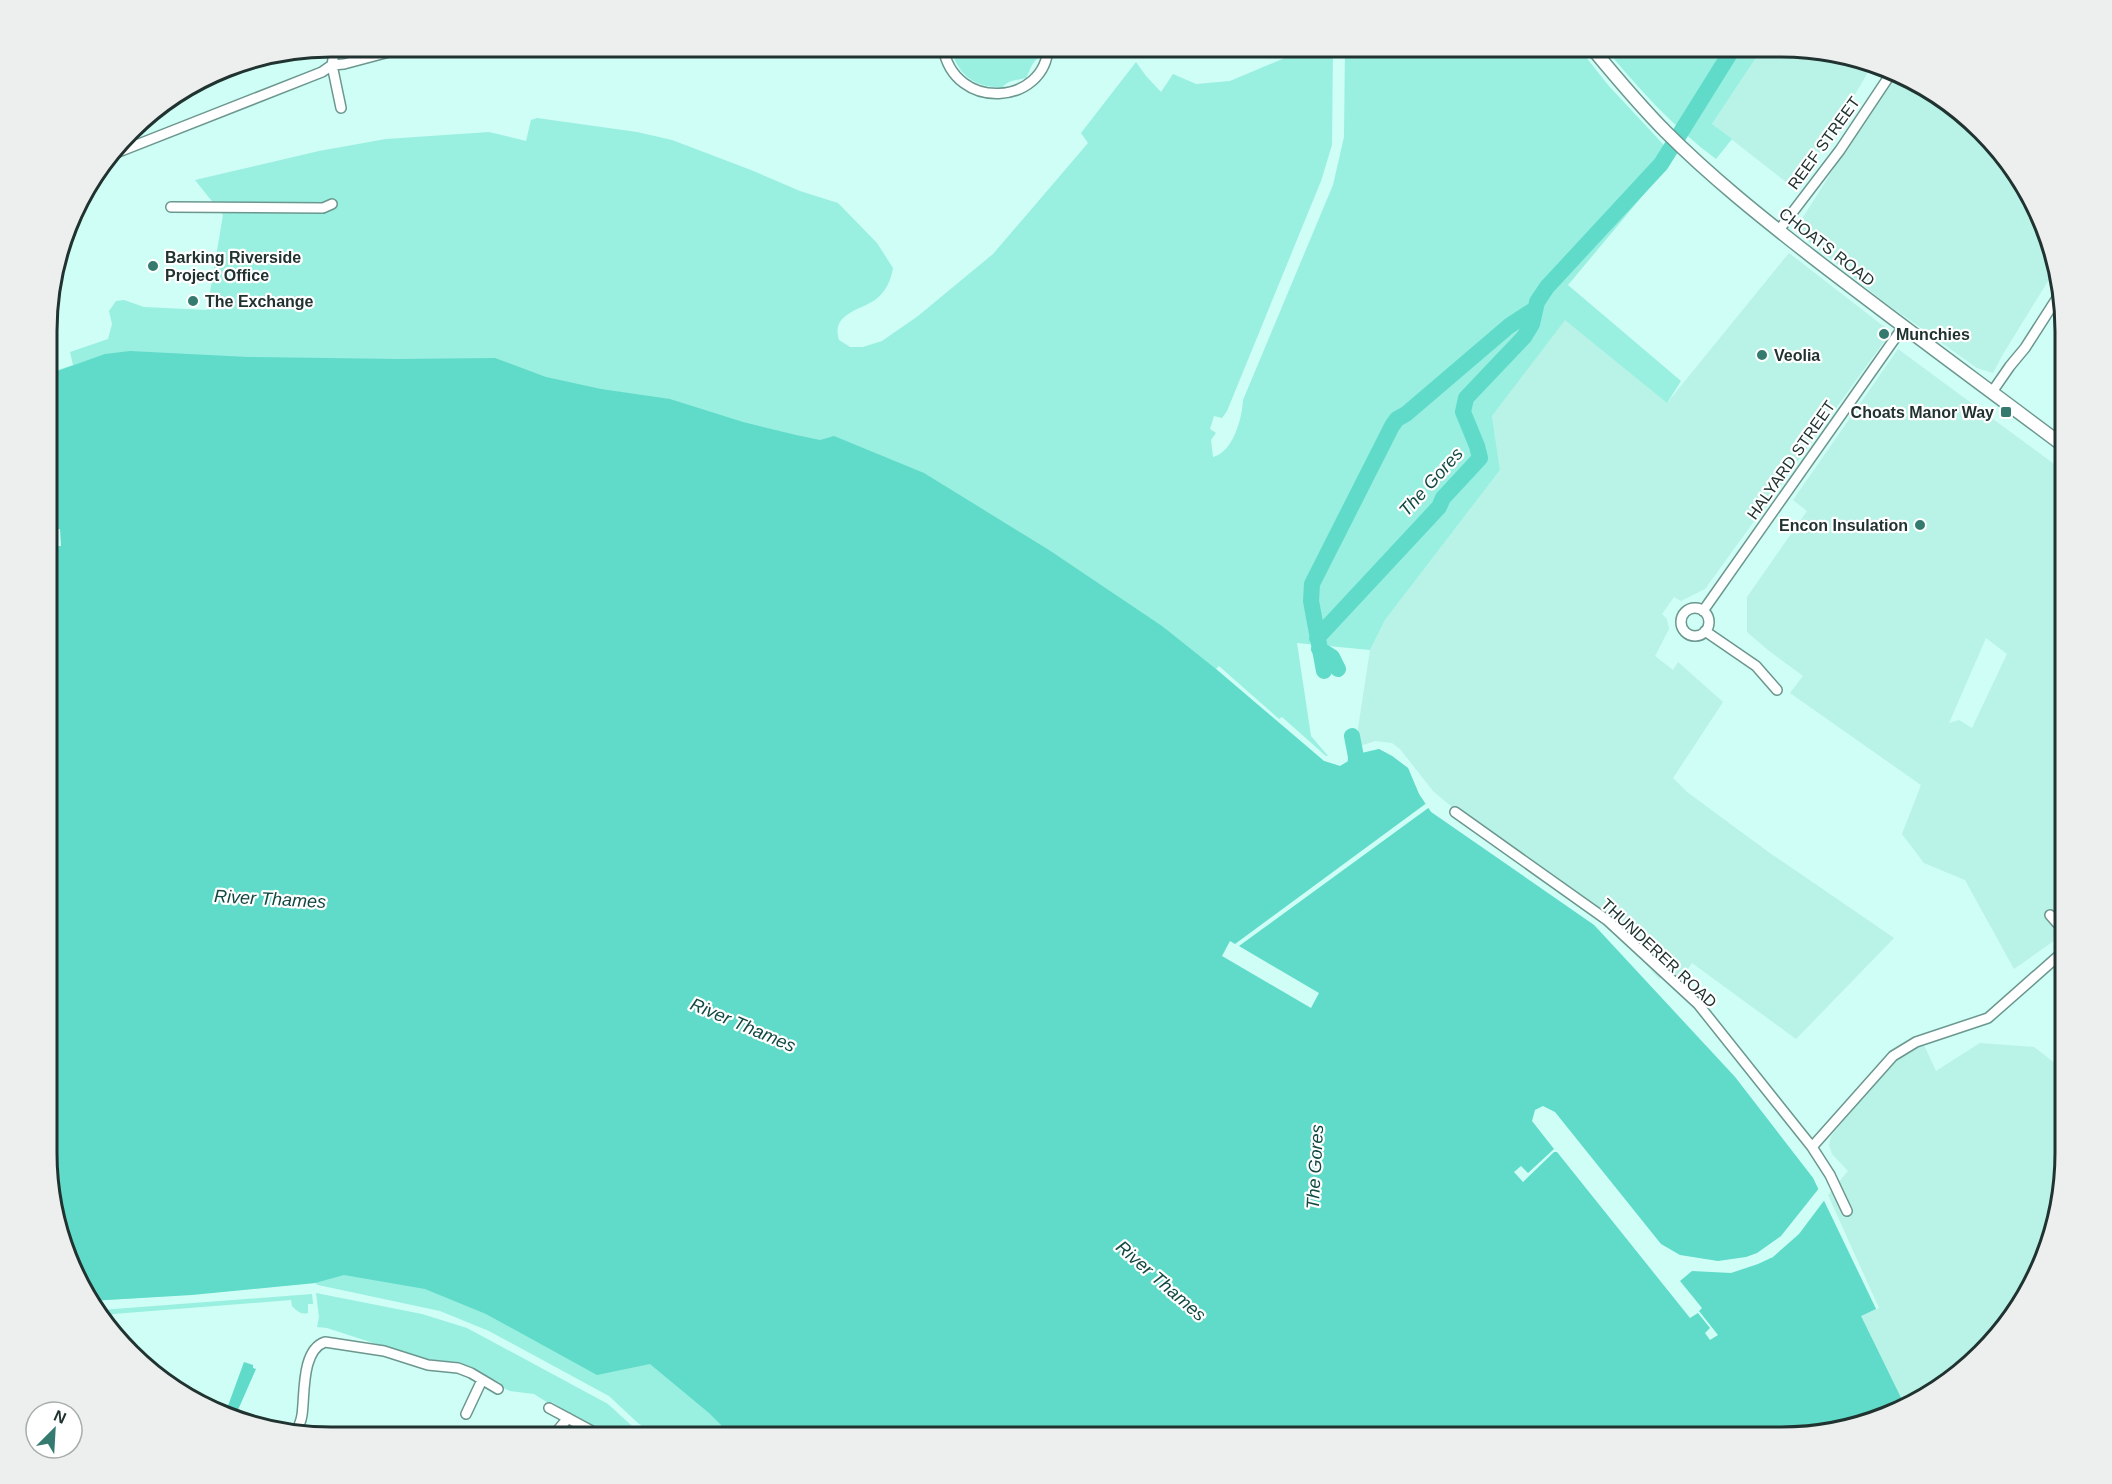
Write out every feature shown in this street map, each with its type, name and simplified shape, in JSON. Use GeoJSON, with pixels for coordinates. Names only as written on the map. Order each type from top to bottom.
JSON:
{"type":"FeatureCollection","features":[{"type":"Feature","properties":{"kind":"street"},"geometry":{"type":"LineString","coordinates":[[333,57],[332,65],[341,108]]}},
{"type":"Feature","properties":{"kind":"street"},"geometry":{"type":"LineString","coordinates":[[126,149],[322,72],[332,65],[369,57]]}},
{"type":"Feature","properties":{"kind":"street"},"geometry":{"type":"LineString","coordinates":[[945,57],[947,64],[956,77],[968,87],[983,93],[998,94],[1016,91],[1030,82],[1042,68],[1045,57]]}},
{"type":"Feature","properties":{"kind":"street","name":"CHOATS ROAD"},"geometry":{"type":"LineString","coordinates":[[1599,57],[1667,133],[1779,230],[1902,327],[2055,439]]}},
{"type":"Feature","properties":{"kind":"street","name":"REEF STREET"},"geometry":{"type":"LineString","coordinates":[[1779,230],[1840,150],[1888,79]]}},
{"type":"Feature","properties":{"kind":"street"},"geometry":{"type":"LineString","coordinates":[[171,207],[323,208],[332,204]]}},
{"type":"Feature","properties":{"kind":"street"},"geometry":{"type":"LineString","coordinates":[[1992,392],[2025,348],[2053,303]]}},
{"type":"Feature","properties":{"kind":"street","name":"HALYARD STREET"},"geometry":{"type":"LineString","coordinates":[[1705,631],[1698,635],[1684,635],[1682,621],[1684,614],[1691,609],[1703,611],[1902,327]]}},
{"type":"Feature","properties":{"kind":"street"},"geometry":{"type":"LineString","coordinates":[[1703,611],[1709,618],[1705,631],[1756,666],[1777,690]]}},
{"type":"Feature","properties":{"kind":"street","name":"THUNDERER ROAD"},"geometry":{"type":"LineString","coordinates":[[1455,812],[1607,920],[1698,1004],[1812,1146],[1830,1175],[1847,1211]]}},
{"type":"Feature","properties":{"kind":"street"},"geometry":{"type":"LineString","coordinates":[[2050,915],[2055,921]]}},
{"type":"Feature","properties":{"kind":"street"},"geometry":{"type":"LineString","coordinates":[[1812,1146],[1893,1056],[1916,1042],[1988,1018],[2055,959]]}},
{"type":"Feature","properties":{"kind":"street"},"geometry":{"type":"LineString","coordinates":[[299,1425],[302,1416],[304,1384],[313,1352],[318,1344],[326,1342],[384,1351],[428,1365],[458,1368],[498,1389]]}},
{"type":"Feature","properties":{"kind":"street"},"geometry":{"type":"LineString","coordinates":[[466,1414],[482,1380]]}},
{"type":"Feature","properties":{"kind":"street"},"geometry":{"type":"LineString","coordinates":[[549,1408],[585,1427]]}},
{"type":"Feature","properties":{"kind":"street"},"geometry":{"type":"LineString","coordinates":[[560,1427],[568,1418]]}},
{"type":"Feature","properties":{"kind":"shaded area"},"geometry":{"type":"Polygon","coordinates":[[[954,57],[1041,57],[1033,63],[1026,78],[1010,82],[1002,88],[975,82],[962,72],[954,57]]]}},
{"type":"Feature","properties":{"kind":"shaded area"},"geometry":{"type":"Polygon","coordinates":[[[1287,57],[1333,57],[1332,145],[1321,181],[1227,411],[1222,418],[1214,416],[1210,429],[1216,433],[1211,440],[1213,457],[1226,449],[1235,434],[1243,400],[1333,185],[1344,137],[1345,57],[1586,57],[1608,85],[1675,157],[1568,285],[1681,381],[1667,403],[1565,320],[1492,416],[1500,470],[1385,620],[1370,650],[1297,643],[1311,736],[1328,756],[1282,717],[1279,719],[1219,666],[1216,669],[1324,761],[1340,766],[1362,753],[1379,749],[1392,756],[1408,768],[1419,794],[1431,812],[1594,925],[1735,1077],[1813,1178],[1876,1309],[1861,1316],[1902,1399],[1894,1403],[57,565],[57,370],[73,365],[70,352],[108,339],[112,324],[109,311],[116,301],[124,300],[144,307],[207,310],[223,215],[195,180],[319,151],[386,139],[489,132],[526,141],[531,120],[537,118],[637,132],[672,140],[800,191],[838,203],[877,243],[893,268],[889,281],[885,290],[875,300],[842,319],[838,331],[839,340],[850,347],[863,347],[882,341],[918,316],[993,254],[1088,143],[1081,133],[1136,62],[1161,92],[1173,74],[1196,84],[1230,81],[1287,57]]]}},
{"type":"Feature","properties":{"kind":"shaded area"},"geometry":{"type":"Polygon","coordinates":[[[1613,57],[1756,57],[1712,124],[1732,139],[1716,159],[1685,134],[1613,57]]]}},
{"type":"Feature","properties":{"kind":"shaded area"},"geometry":{"type":"Polygon","coordinates":[[[1756,57],[1817,59],[1868,72],[1824,147],[1791,186],[1712,124],[1756,57]]]}},
{"type":"Feature","properties":{"kind":"shaded area"},"geometry":{"type":"Polygon","coordinates":[[[1890,80],[1933,103],[1962,125],[1987,150],[2009,179],[2027,210],[2046,260],[2050,278],[1993,373],[1977,368],[1883,301],[1795,230],[1890,80]]]}},
{"type":"Feature","properties":{"kind":"shaded area"},"geometry":{"type":"Polygon","coordinates":[[[1789,253],[1891,332],[1705,589],[1681,601],[1674,597],[1662,614],[1667,619],[1669,629],[1655,656],[1673,670],[1678,662],[1723,702],[1673,778],[1687,792],[1767,851],[1894,938],[1796,1039],[1692,963],[1680,980],[1669,969],[1659,979],[1607,920],[1459,813],[1433,791],[1400,749],[1392,743],[1375,741],[1360,746],[1357,735],[1370,650],[1385,620],[1500,470],[1492,416],[1565,319],[1667,403],[1789,253]]]}},
{"type":"Feature","properties":{"kind":"shaded area"},"geometry":{"type":"Polygon","coordinates":[[[1898,349],[2055,465],[2055,940],[2014,969],[1965,880],[1924,863],[1902,834],[1921,785],[1790,693],[1803,676],[1747,632],[1747,597],[1807,511],[1793,500],[1898,349]],[[1986,638],[1949,723],[1959,720],[1972,728],[2007,654],[1986,638]]]}},
{"type":"Feature","properties":{"kind":"shaded area"},"geometry":{"type":"Polygon","coordinates":[[[1923,1043],[1936,1071],[1980,1043],[2034,1047],[2055,1063],[2053,1189],[2046,1224],[2027,1274],[2009,1305],[1975,1347],[1933,1381],[1902,1399],[1861,1316],[1879,1308],[1828,1195],[1848,1171],[1832,1154],[1829,1145],[1831,1136],[1895,1059],[1923,1043]]]}},
{"type":"Feature","properties":{"kind":"shaded area"},"geometry":{"type":"Polygon","coordinates":[[[287,1251],[641,1339],[770,1427],[644,1427],[609,1396],[489,1331],[440,1311],[315,1283],[100,1300],[96,1294],[287,1251]]]}},
{"type":"Feature","properties":{"kind":"shaded area"},"geometry":{"type":"Polygon","coordinates":[[[316,1293],[422,1314],[467,1328],[608,1404],[633,1427],[593,1427],[552,1402],[550,1404],[534,1394],[510,1391],[501,1387],[501,1383],[459,1362],[423,1359],[327,1328],[317,1327],[319,1317],[316,1293]]]}},
{"type":"Feature","properties":{"kind":"shaded area"},"geometry":{"type":"Polygon","coordinates":[[[312,1294],[313,1304],[308,1304],[308,1313],[301,1313],[292,1306],[291,1300],[113,1314],[111,1316],[106,1310],[312,1294]]]}},
{"type":"Feature","properties":{"kind":"water","name":"River Thames"},"geometry":{"type":"Polygon","coordinates":[[[130,351],[248,357],[495,358],[546,377],[601,389],[670,399],[743,422],[796,435],[820,440],[834,436],[924,473],[1049,550],[1162,626],[1324,761],[1340,766],[1362,753],[1379,749],[1392,756],[1408,768],[1419,794],[1431,812],[1594,925],[1735,1077],[1813,1178],[1876,1309],[1861,1316],[1902,1399],[1852,1418],[1817,1425],[1781,1427],[723,1427],[650,1364],[597,1375],[486,1314],[425,1289],[344,1275],[315,1283],[192,1295],[100,1300],[85,1274],[66,1224],[59,1189],[57,1153],[57,371],[105,354],[130,351]]]}},
{"type":"Feature","properties":{"kind":"water"},"geometry":{"type":"Polygon","coordinates":[[[244,1362],[253,1365],[256,1369],[238,1410],[228,1407],[244,1362]]]}},
{"type":"Feature","properties":{"kind":"pier"},"geometry":{"type":"Polygon","coordinates":[[[57,529],[60,529],[61,546],[57,546],[57,529]]]}},
{"type":"Feature","properties":{"kind":"pier"},"geometry":{"type":"Polygon","coordinates":[[[1428,802],[1431,806],[1239,946],[1319,993],[1311,1008],[1222,956],[1230,941],[1235,944],[1428,802]]]}},
{"type":"Feature","properties":{"kind":"pier"},"geometry":{"type":"Polygon","coordinates":[[[1543,1106],[1555,1112],[1661,1244],[1680,1255],[1718,1261],[1757,1253],[1781,1236],[1820,1187],[1826,1198],[1799,1234],[1773,1257],[1731,1273],[1692,1271],[1680,1281],[1702,1308],[1699,1311],[1718,1335],[1710,1340],[1705,1333],[1710,1328],[1698,1313],[1690,1318],[1557,1152],[1554,1152],[1523,1182],[1514,1172],[1521,1166],[1528,1173],[1554,1149],[1532,1121],[1535,1110],[1543,1106]]]}},
{"type":"Feature","properties":{"kind":"waterway","name":"The Gores"},"geometry":{"type":"LineString","coordinates":[[1317,638],[1439,507],[1443,498],[1480,458],[1463,412],[1466,398],[1524,337],[1532,324],[1537,302],[1547,287],[1661,164],[1728,57]]}},
{"type":"Feature","properties":{"kind":"waterway","name":"The Gores"},"geometry":{"type":"LineString","coordinates":[[1324,671],[1311,601],[1312,584],[1392,426],[1397,419],[1406,414],[1509,326],[1535,309]]}},
{"type":"Feature","properties":{"kind":"waterway","name":"The Gores"},"geometry":{"type":"LineString","coordinates":[[1319,649],[1332,657],[1338,669]]}},
{"type":"Feature","properties":{"kind":"waterway","name":"The Gores"},"geometry":{"type":"LineString","coordinates":[[1352,736],[1356,757],[1355,779]]}},
{"type":"Feature","properties":{"kind":"place","name":"Barking Riverside Project Office"},"geometry":{"type":"Point","coordinates":[153,266]}},
{"type":"Feature","properties":{"kind":"place","name":"The Exchange"},"geometry":{"type":"Point","coordinates":[193,301]}},
{"type":"Feature","properties":{"kind":"place","name":"Munchies"},"geometry":{"type":"Point","coordinates":[1884,334]}},
{"type":"Feature","properties":{"kind":"place","name":"Veolia"},"geometry":{"type":"Point","coordinates":[1762,355]}},
{"type":"Feature","properties":{"kind":"place","name":"Choats Manor Way"},"geometry":{"type":"Point","coordinates":[2006,412]}},
{"type":"Feature","properties":{"kind":"place","name":"Encon Insulation"},"geometry":{"type":"Point","coordinates":[1920,525]}}]}
